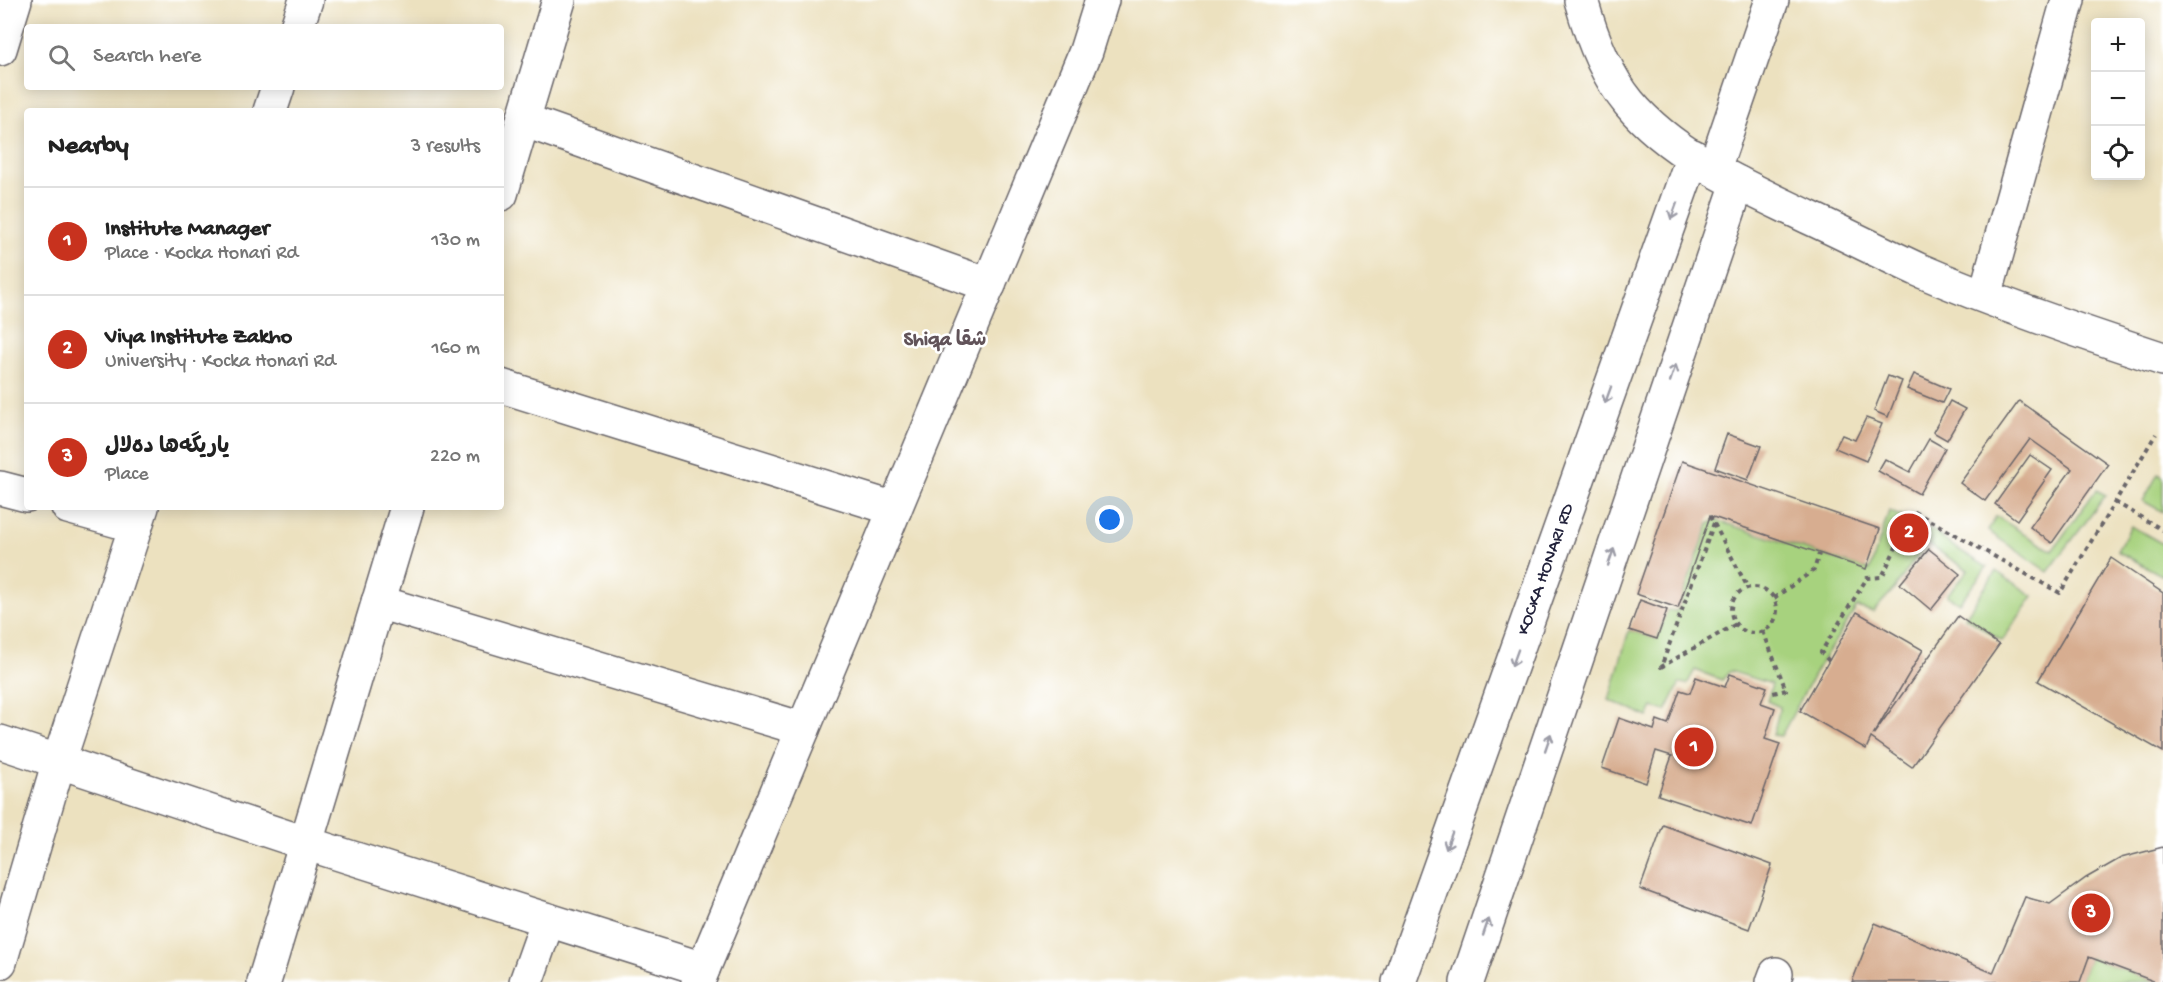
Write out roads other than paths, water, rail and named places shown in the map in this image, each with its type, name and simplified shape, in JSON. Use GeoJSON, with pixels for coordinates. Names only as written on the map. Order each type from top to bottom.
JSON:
{"type":"FeatureCollection","features":[{"type":"Feature","properties":{"kind":"street"},"geometry":{"type":"LineString","coordinates":[[0,49],[15,0]]}},
{"type":"Feature","properties":{"kind":"street"},"geometry":{"type":"LineString","coordinates":[[298,24],[306,0]]}},
{"type":"Feature","properties":{"kind":"street"},"geometry":{"type":"LineString","coordinates":[[504,184],[559,0]]}},
{"type":"Feature","properties":{"kind":"street"},"geometry":{"type":"LineString","coordinates":[[0,742],[305,843],[548,920],[700,976],[1086,51],[1102,0]]}},
{"type":"Feature","properties":{"kind":"street"},"geometry":{"type":"LineString","coordinates":[[1581,0],[1604,64],[1628,102],[1661,135],[1715,169],[1919,270],[2093,336],[2163,359]]}},
{"type":"Feature","properties":{"kind":"street"},"geometry":{"type":"LineString","coordinates":[[1467,982],[1715,169],[1772,0]]}},
{"type":"Feature","properties":{"kind":"street"},"geometry":{"type":"LineString","coordinates":[[1985,296],[2068,0]]}},
{"type":"Feature","properties":{"kind":"street"},"geometry":{"type":"LineString","coordinates":[[271,108],[277,90]]}},
{"type":"Feature","properties":{"kind":"street"},"geometry":{"type":"LineString","coordinates":[[523,120],[988,285]]}},
{"type":"Feature","properties":{"kind":"street","name":"KOCKA HONARI RD"},"geometry":{"type":"LineString","coordinates":[[1399,982],[1715,169]]}},
{"type":"Feature","properties":{"kind":"street"},"geometry":{"type":"LineString","coordinates":[[504,387],[895,509]]}},
{"type":"Feature","properties":{"kind":"street"},"geometry":{"type":"LineString","coordinates":[[0,488],[24,494]]}},
{"type":"Feature","properties":{"kind":"street"},"geometry":{"type":"LineString","coordinates":[[0,962],[58,761],[139,516],[92,510]]}},
{"type":"Feature","properties":{"kind":"street"},"geometry":{"type":"LineString","coordinates":[[264,982],[406,510]]}},
{"type":"Feature","properties":{"kind":"street"},"geometry":{"type":"LineString","coordinates":[[378,602],[803,729]]}},
{"type":"Feature","properties":{"kind":"street"},"geometry":{"type":"LineString","coordinates":[[526,982],[548,920]]}},
{"type":"Feature","properties":{"kind":"place","name":"Viya Institute Zakho"},"geometry":{"type":"Point","coordinates":[1909,533]}},
{"type":"Feature","properties":{"kind":"place","name":"Institute Manager"},"geometry":{"type":"Point","coordinates":[1694,747]}},
{"type":"Feature","properties":{"kind":"place","name":"یاریگەها دەلال"},"geometry":{"type":"Point","coordinates":[2091,913]}},
{"type":"Feature","properties":{"kind":"district","name":"Shiqa شقا"},"geometry":{"type":"Point","coordinates":[945,341]}}]}
